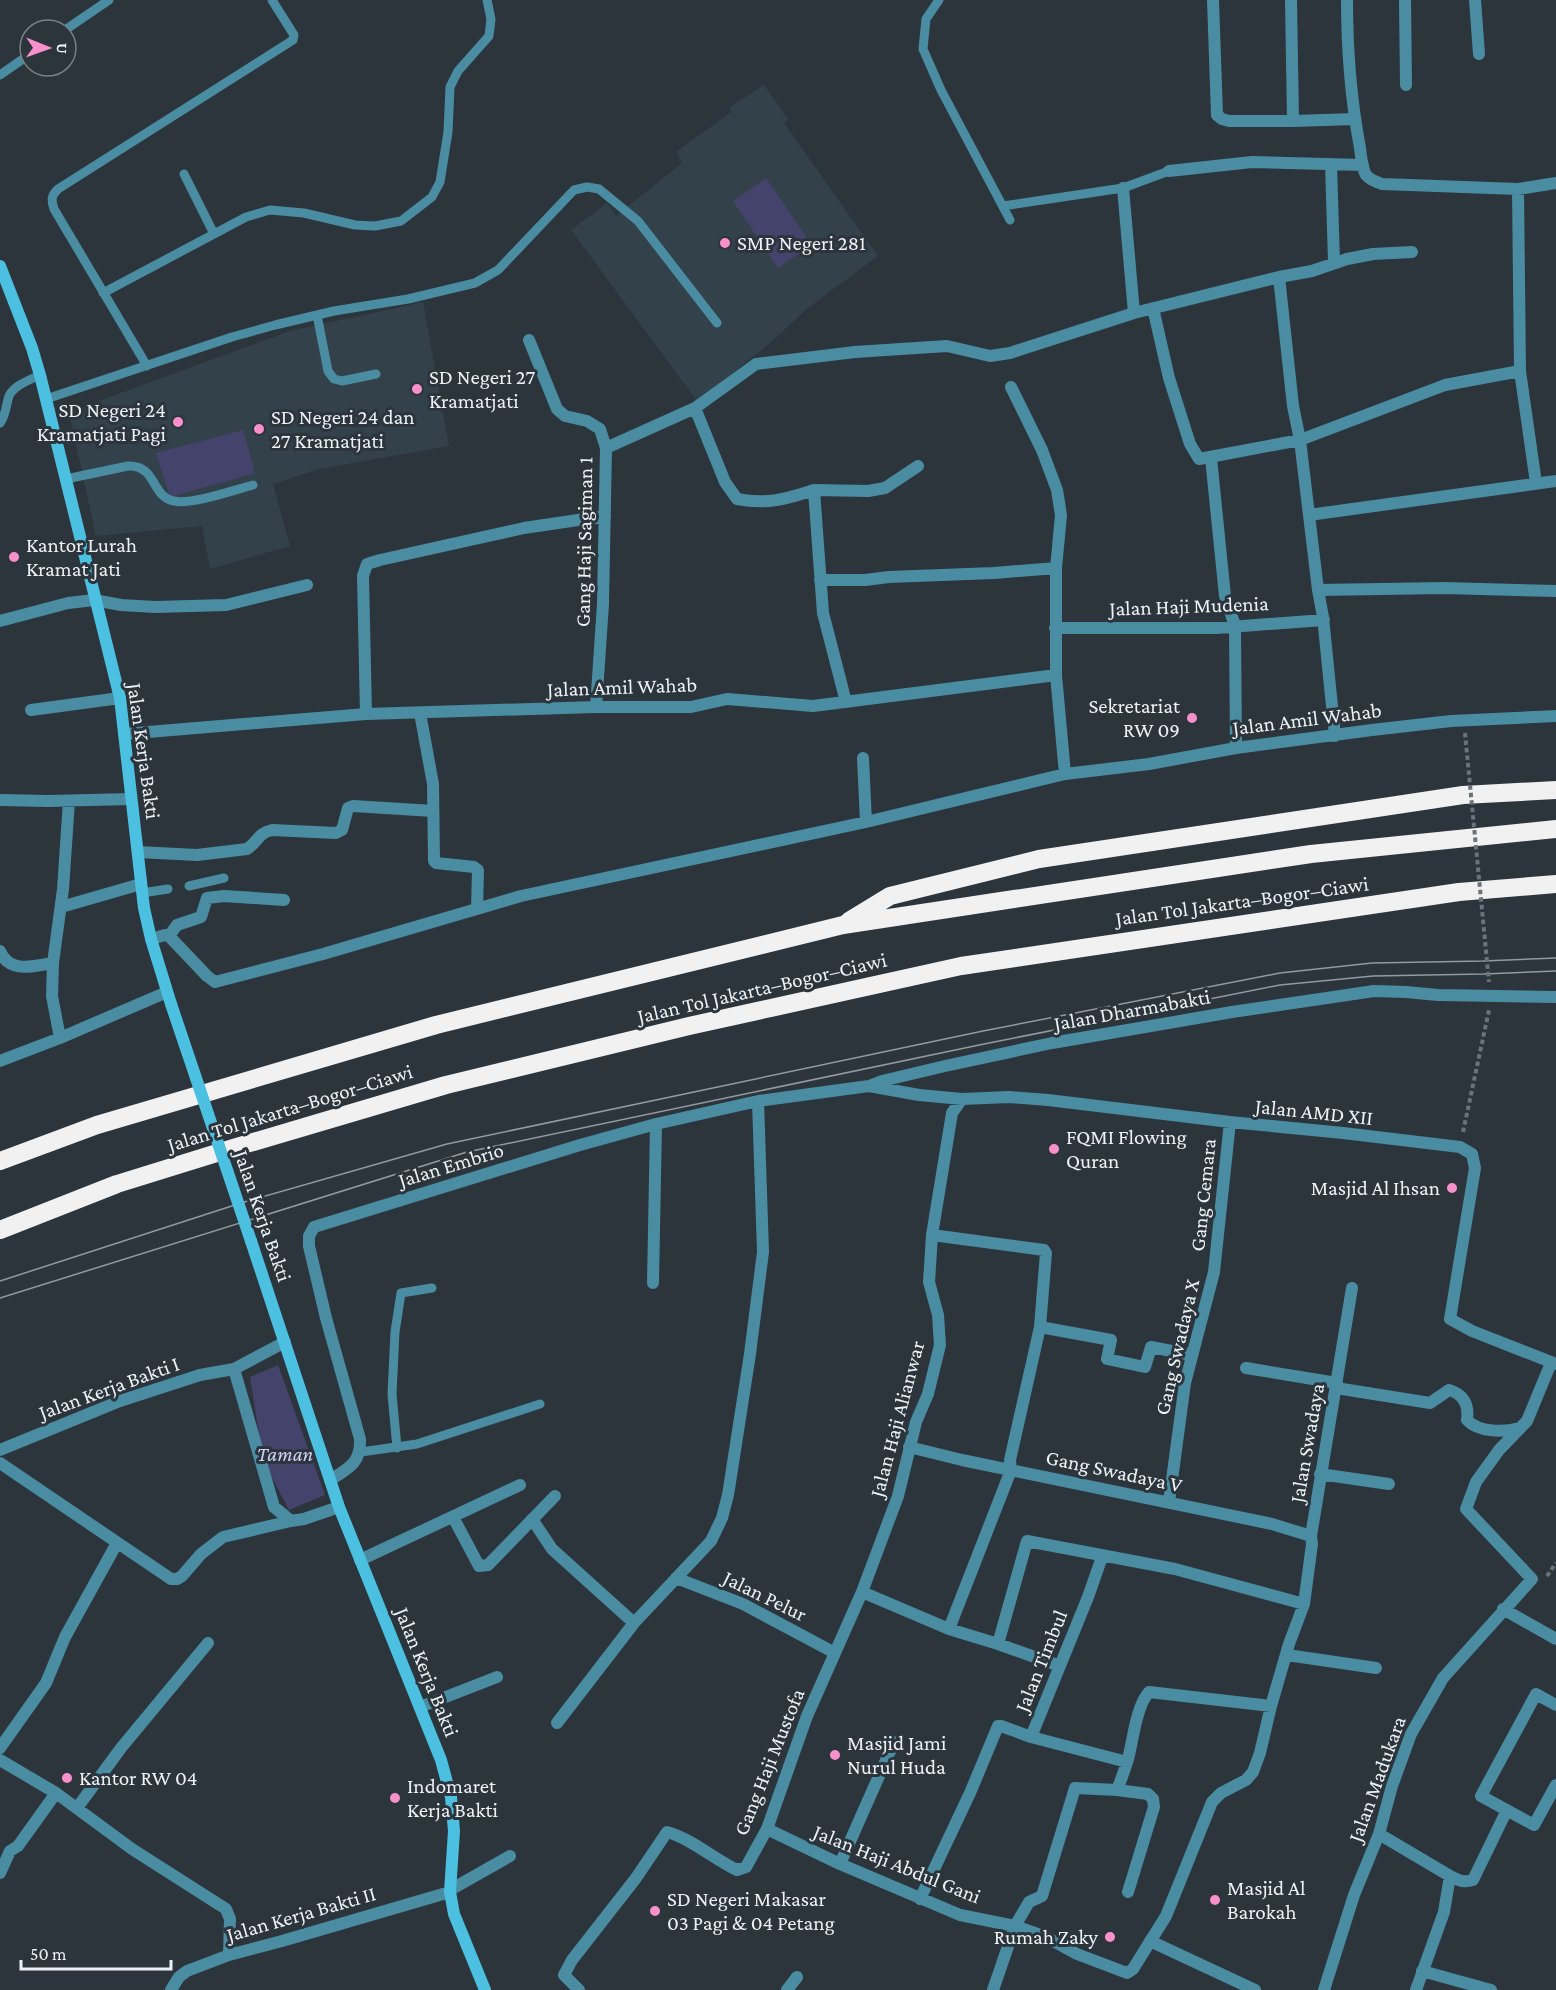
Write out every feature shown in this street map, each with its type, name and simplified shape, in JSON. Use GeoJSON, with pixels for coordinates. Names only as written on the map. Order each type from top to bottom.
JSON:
{"type":"FeatureCollection","features":[{"type":"Feature","properties":{"kind":"highway"},"geometry":{"type":"LineString","coordinates":[[843,925],[890,896],[1039,859],[1463,795],[1556,790]]}},
{"type":"Feature","properties":{"kind":"highway","name":"Jalan Tol Jakarta–Bogor–Ciawi"},"geometry":{"type":"LineString","coordinates":[[0,1161],[97,1125],[436,1025],[843,925],[1311,854],[1556,829]]}},
{"type":"Feature","properties":{"kind":"highway","name":"Jalan Tol Jakarta–Bogor–Ciawi"},"geometry":{"type":"LineString","coordinates":[[0,1230],[117,1184],[233,1148],[446,1085],[689,1026],[962,966],[1448,893],[1556,884]]}},
{"type":"Feature","properties":{"kind":"street"},"geometry":{"type":"LineString","coordinates":[[1214,0],[1217,115],[1229,121],[1355,119]]}},
{"type":"Feature","properties":{"kind":"street"},"geometry":{"type":"LineString","coordinates":[[1291,0],[1293,121]]}},
{"type":"Feature","properties":{"kind":"street"},"geometry":{"type":"LineString","coordinates":[[1347,0],[1347,30],[1355,119],[1366,176],[1382,184],[1518,189],[1556,183]]}},
{"type":"Feature","properties":{"kind":"street"},"geometry":{"type":"LineString","coordinates":[[1406,0],[1406,85]]}},
{"type":"Feature","properties":{"kind":"street"},"geometry":{"type":"LineString","coordinates":[[1475,0],[1479,54]]}},
{"type":"Feature","properties":{"kind":"street"},"geometry":{"type":"LineString","coordinates":[[1169,171],[1252,162],[1363,165]]}},
{"type":"Feature","properties":{"kind":"street"},"geometry":{"type":"LineString","coordinates":[[1331,164],[1334,262]]}},
{"type":"Feature","properties":{"kind":"street"},"geometry":{"type":"LineString","coordinates":[[1123,188],[1134,313]]}},
{"type":"Feature","properties":{"kind":"street"},"geometry":{"type":"LineString","coordinates":[[1518,189],[1520,371],[1536,483]]}},
{"type":"Feature","properties":{"kind":"street"},"geometry":{"type":"LineString","coordinates":[[606,448],[695,408],[756,364],[855,352],[947,346],[990,356],[1000,355],[1134,313],[1312,271],[1334,262],[1373,254],[1412,252]]}},
{"type":"Feature","properties":{"kind":"street","name":"Jalan Kerja Bakti"},"geometry":{"type":"LineString","coordinates":[[0,266],[40,375],[120,698],[141,888],[151,939],[339,1507],[441,1760],[451,1797],[454,1831],[450,1891],[454,1914],[485,1990]]}},
{"type":"Feature","properties":{"kind":"street"},"geometry":{"type":"LineString","coordinates":[[1279,277],[1293,406],[1300,440],[1323,620],[1335,736]]}},
{"type":"Feature","properties":{"kind":"street"},"geometry":{"type":"LineString","coordinates":[[1153,309],[1168,378],[1190,444],[1199,459],[1300,440],[1445,385],[1520,371]]}},
{"type":"Feature","properties":{"kind":"street","name":"Gang Haji Sagiman 1"},"geometry":{"type":"LineString","coordinates":[[529,340],[557,408],[565,416],[587,421],[600,429],[606,448],[603,604],[596,707]]}},
{"type":"Feature","properties":{"kind":"street"},"geometry":{"type":"LineString","coordinates":[[1011,387],[1042,450],[1057,490],[1061,515],[1056,568],[1055,628],[1056,675],[1065,774]]}},
{"type":"Feature","properties":{"kind":"street"},"geometry":{"type":"LineString","coordinates":[[695,408],[725,482],[737,499],[753,502],[777,501],[814,490],[868,491],[885,488],[918,466]]}},
{"type":"Feature","properties":{"kind":"street"},"geometry":{"type":"LineString","coordinates":[[1211,458],[1225,596],[1235,626],[1236,748]]}},
{"type":"Feature","properties":{"kind":"street"},"geometry":{"type":"LineString","coordinates":[[1309,515],[1556,482]]}},
{"type":"Feature","properties":{"kind":"street"},"geometry":{"type":"LineString","coordinates":[[814,490],[823,613],[846,702]]}},
{"type":"Feature","properties":{"kind":"street"},"geometry":{"type":"LineString","coordinates":[[366,714],[363,576],[367,564],[524,528],[605,516]]}},
{"type":"Feature","properties":{"kind":"street"},"geometry":{"type":"LineString","coordinates":[[820,580],[865,580],[1056,568]]}},
{"type":"Feature","properties":{"kind":"street"},"geometry":{"type":"LineString","coordinates":[[0,621],[68,603],[94,600],[120,605],[155,607],[226,605],[307,585]]}},
{"type":"Feature","properties":{"kind":"street"},"geometry":{"type":"LineString","coordinates":[[1318,590],[1444,588],[1556,591]]}},
{"type":"Feature","properties":{"kind":"street","name":"Jalan Haji Mudenia"},"geometry":{"type":"LineString","coordinates":[[1055,628],[1216,628],[1323,620]]}},
{"type":"Feature","properties":{"kind":"street","name":"Jalan Amil Wahab"},"geometry":{"type":"LineString","coordinates":[[124,734],[366,714],[596,707],[691,707],[728,699],[813,706],[1056,675]]}},
{"type":"Feature","properties":{"kind":"street"},"geometry":{"type":"LineString","coordinates":[[31,710],[120,698]]}},
{"type":"Feature","properties":{"kind":"street"},"geometry":{"type":"LineString","coordinates":[[420,713],[433,784],[434,861],[474,867],[478,870],[477,909]]}},
{"type":"Feature","properties":{"kind":"street","name":"Jalan Amil Wahab"},"geometry":{"type":"LineString","coordinates":[[169,936],[215,982],[324,954],[521,896],[866,822],[1065,774],[1149,764],[1236,748],[1451,722],[1556,716]]}},
{"type":"Feature","properties":{"kind":"street"},"geometry":{"type":"LineString","coordinates":[[863,758],[866,822]]}},
{"type":"Feature","properties":{"kind":"street"},"geometry":{"type":"LineString","coordinates":[[0,800],[131,799]]}},
{"type":"Feature","properties":{"kind":"street"},"geometry":{"type":"LineString","coordinates":[[60,1038],[51,996],[69,801]]}},
{"type":"Feature","properties":{"kind":"street"},"geometry":{"type":"LineString","coordinates":[[138,852],[197,855],[247,849],[263,832],[273,830],[336,833],[342,831],[348,808],[353,806],[433,811]]}},
{"type":"Feature","properties":{"kind":"street"},"geometry":{"type":"LineString","coordinates":[[61,907],[141,888]]}},
{"type":"Feature","properties":{"kind":"street"},"geometry":{"type":"LineString","coordinates":[[151,939],[169,936],[177,925],[201,917],[207,898],[224,896],[284,900]]}},
{"type":"Feature","properties":{"kind":"street"},"geometry":{"type":"LineString","coordinates":[[0,951],[13,966],[24,968],[53,963]]}},
{"type":"Feature","properties":{"kind":"street","name":"Jalan Dharmabakti"},"geometry":{"type":"LineString","coordinates":[[869,1086],[945,1066],[1130,1029],[1374,991],[1438,995],[1556,997]]}},
{"type":"Feature","properties":{"kind":"street"},"geometry":{"type":"LineString","coordinates":[[0,1061],[169,998]]}},
{"type":"Feature","properties":{"kind":"street","name":"Jalan AMD XII"},"geometry":{"type":"LineString","coordinates":[[869,1086],[919,1095],[963,1099],[1009,1097],[1040,1099],[1460,1147]]}},
{"type":"Feature","properties":{"kind":"street","name":"Jalan Embrio"},"geometry":{"type":"LineString","coordinates":[[361,1452],[358,1427],[326,1318],[309,1246],[309,1236],[314,1227],[580,1145],[656,1124],[758,1101],[869,1086]]}},
{"type":"Feature","properties":{"kind":"street","name":"Jalan Haji Alianwar"},"geometry":{"type":"LineString","coordinates":[[868,1572],[898,1496],[909,1447],[916,1422],[928,1394],[940,1345],[938,1314],[929,1282],[932,1234],[952,1113],[963,1099]]}},
{"type":"Feature","properties":{"kind":"street"},"geometry":{"type":"LineString","coordinates":[[557,1723],[634,1623],[711,1541],[722,1518],[728,1495],[750,1354],[763,1252],[758,1101]]}},
{"type":"Feature","properties":{"kind":"street","name":"Gang Cemara"},"geometry":{"type":"LineString","coordinates":[[1214,1272],[1230,1122]]}},
{"type":"Feature","properties":{"kind":"street"},"geometry":{"type":"LineString","coordinates":[[653,1283],[656,1124]]}},
{"type":"Feature","properties":{"kind":"street"},"geometry":{"type":"LineString","coordinates":[[1246,1368],[1430,1403],[1449,1390],[1457,1392],[1465,1401],[1468,1412],[1467,1420],[1472,1425],[1508,1431],[1520,1428],[1527,1421],[1554,1363],[1472,1331],[1450,1319],[1476,1168],[1472,1154],[1460,1147]]}},
{"type":"Feature","properties":{"kind":"street"},"geometry":{"type":"LineString","coordinates":[[932,1234],[1045,1250],[1040,1327],[1010,1460],[1011,1470],[949,1629]]}},
{"type":"Feature","properties":{"kind":"street","name":"Gang Swadaya X"},"geometry":{"type":"LineString","coordinates":[[1169,1502],[1185,1383],[1214,1272]]}},
{"type":"Feature","properties":{"kind":"street","name":"Jalan Swadaya"},"geometry":{"type":"LineString","coordinates":[[1133,1969],[1166,1916],[1212,1802],[1221,1793],[1246,1780],[1253,1772],[1260,1753],[1271,1706],[1304,1604],[1320,1474],[1352,1288]]}},
{"type":"Feature","properties":{"kind":"street"},"geometry":{"type":"LineString","coordinates":[[1040,1327],[1110,1340],[1107,1359],[1145,1367],[1151,1347],[1192,1355]]}},
{"type":"Feature","properties":{"kind":"street","name":"Jalan Kerja Bakti I"},"geometry":{"type":"LineString","coordinates":[[0,1450],[120,1401],[200,1376],[244,1366],[285,1342]]}},
{"type":"Feature","properties":{"kind":"street"},"geometry":{"type":"LineString","coordinates":[[234,1369],[274,1507],[291,1521]]}},
{"type":"Feature","properties":{"kind":"street","name":"Jalan Madukara"},"geometry":{"type":"LineString","coordinates":[[1324,1990],[1361,1878],[1379,1834],[1401,1758],[1419,1717],[1443,1678],[1532,1579],[1466,1509],[1476,1482],[1520,1428]]}},
{"type":"Feature","properties":{"kind":"street","name":"Gang Swadaya V"},"geometry":{"type":"LineString","coordinates":[[909,1447],[1272,1524],[1311,1536]]}},
{"type":"Feature","properties":{"kind":"street"},"geometry":{"type":"LineString","coordinates":[[330,1480],[348,1469],[361,1452]]}},
{"type":"Feature","properties":{"kind":"street"},"geometry":{"type":"LineString","coordinates":[[0,1463],[171,1579],[182,1576],[201,1554],[223,1538],[304,1519],[339,1507]]}},
{"type":"Feature","properties":{"kind":"street"},"geometry":{"type":"LineString","coordinates":[[1320,1474],[1389,1484]]}},
{"type":"Feature","properties":{"kind":"street"},"geometry":{"type":"LineString","coordinates":[[360,1560],[520,1485]]}},
{"type":"Feature","properties":{"kind":"street"},"geometry":{"type":"LineString","coordinates":[[453,1517],[479,1566],[488,1565],[555,1496]]}},
{"type":"Feature","properties":{"kind":"street"},"geometry":{"type":"LineString","coordinates":[[532,1519],[552,1549],[634,1623]]}},
{"type":"Feature","properties":{"kind":"street"},"geometry":{"type":"LineString","coordinates":[[998,1644],[1027,1541],[1175,1569],[1304,1604]]}},
{"type":"Feature","properties":{"kind":"street"},"geometry":{"type":"LineString","coordinates":[[0,1748],[46,1683],[65,1637],[117,1543]]}},
{"type":"Feature","properties":{"kind":"street","name":"Jalan Timbul"},"geometry":{"type":"LineString","coordinates":[[920,1899],[970,1793],[995,1729],[1001,1726],[1031,1737],[1102,1557]]}},
{"type":"Feature","properties":{"kind":"street","name":"Gang Haji Mustofa"},"geometry":{"type":"LineString","coordinates":[[579,1990],[564,1975],[572,1960],[636,1878],[667,1832],[679,1835],[737,1870],[746,1867],[767,1829],[807,1716],[862,1592],[868,1572]]}},
{"type":"Feature","properties":{"kind":"street","name":"Jalan Pelur"},"geometry":{"type":"LineString","coordinates":[[676,1578],[743,1604],[835,1653]]}},
{"type":"Feature","properties":{"kind":"street"},"geometry":{"type":"LineString","coordinates":[[862,1592],[949,1629],[1060,1666]]}},
{"type":"Feature","properties":{"kind":"street"},"geometry":{"type":"LineString","coordinates":[[1503,1609],[1556,1639]]}},
{"type":"Feature","properties":{"kind":"street"},"geometry":{"type":"LineString","coordinates":[[77,1808],[121,1748],[208,1643]]}},
{"type":"Feature","properties":{"kind":"street"},"geometry":{"type":"LineString","coordinates":[[1287,1654],[1376,1668]]}},
{"type":"Feature","properties":{"kind":"street"},"geometry":{"type":"LineString","coordinates":[[420,1707],[497,1677]]}},
{"type":"Feature","properties":{"kind":"street"},"geometry":{"type":"LineString","coordinates":[[1117,1790],[1127,1762],[1140,1709],[1149,1692],[1271,1706]]}},
{"type":"Feature","properties":{"kind":"street"},"geometry":{"type":"LineString","coordinates":[[1556,1705],[1536,1694],[1482,1796],[1534,1825],[1556,1785]]}},
{"type":"Feature","properties":{"kind":"street"},"geometry":{"type":"LineString","coordinates":[[1031,1737],[1127,1762]]}},
{"type":"Feature","properties":{"kind":"street"},"geometry":{"type":"LineString","coordinates":[[840,1864],[894,1742]]}},
{"type":"Feature","properties":{"kind":"street"},"geometry":{"type":"LineString","coordinates":[[0,1760],[56,1793],[132,1849],[226,1909],[230,1919],[229,1955]]}},
{"type":"Feature","properties":{"kind":"street"},"geometry":{"type":"LineString","coordinates":[[993,1990],[1015,1926],[1029,1902],[1042,1896],[1076,1788],[1148,1794],[1153,1798],[1154,1807],[1128,1892]]}},
{"type":"Feature","properties":{"kind":"street"},"geometry":{"type":"LineString","coordinates":[[0,1873],[10,1851],[18,1846],[56,1793]]}},
{"type":"Feature","properties":{"kind":"street"},"geometry":{"type":"LineString","coordinates":[[1379,1834],[1461,1882],[1473,1880],[1507,1810]]}},
{"type":"Feature","properties":{"kind":"street","name":"Jalan Haji Abdul Gani"},"geometry":{"type":"LineString","coordinates":[[767,1829],[840,1864],[960,1915],[1015,1926],[1046,1937],[1077,1954],[1104,1965],[1127,1973],[1133,1969]]}},
{"type":"Feature","properties":{"kind":"street","name":"Jalan Kerja Bakti II"},"geometry":{"type":"LineString","coordinates":[[171,1990],[177,1980],[187,1971],[229,1955],[450,1891],[510,1856]]}},
{"type":"Feature","properties":{"kind":"street"},"geometry":{"type":"LineString","coordinates":[[1416,1990],[1444,1912],[1449,1876]]}},
{"type":"Feature","properties":{"kind":"street"},"geometry":{"type":"LineString","coordinates":[[1150,1941],[1255,1990]]}},
{"type":"Feature","properties":{"kind":"street"},"geometry":{"type":"LineString","coordinates":[[1422,1971],[1491,1990]]}},
{"type":"Feature","properties":{"kind":"street"},"geometry":{"type":"LineString","coordinates":[[788,1990],[797,1977]]}},
{"type":"Feature","properties":{"kind":"lane"},"geometry":{"type":"LineString","coordinates":[[78,21],[109,0]]}},
{"type":"Feature","properties":{"kind":"lane"},"geometry":{"type":"LineString","coordinates":[[147,366],[54,209],[52,195],[293,40],[294,35],[272,0]]}},
{"type":"Feature","properties":{"kind":"lane"},"geometry":{"type":"LineString","coordinates":[[103,294],[246,217],[270,210],[304,213],[356,225],[375,226],[401,220],[432,197],[440,182],[448,132],[450,87],[458,71],[489,36],[491,19],[487,0]]}},
{"type":"Feature","properties":{"kind":"lane"},"geometry":{"type":"LineString","coordinates":[[939,0],[926,19],[923,49],[941,90],[1010,220]]}},
{"type":"Feature","properties":{"kind":"lane"},"geometry":{"type":"LineString","coordinates":[[0,75],[18,62]]}},
{"type":"Feature","properties":{"kind":"lane"},"geometry":{"type":"LineString","coordinates":[[1003,206],[1123,188],[1169,171]]}},
{"type":"Feature","properties":{"kind":"lane"},"geometry":{"type":"LineString","coordinates":[[184,174],[214,234]]}},
{"type":"Feature","properties":{"kind":"lane"},"geometry":{"type":"LineString","coordinates":[[46,399],[232,337],[317,315],[408,299],[476,283],[498,270],[574,190],[587,187],[599,189],[638,221],[717,323]]}},
{"type":"Feature","properties":{"kind":"lane"},"geometry":{"type":"LineString","coordinates":[[317,315],[328,371],[333,379],[342,381],[375,374]]}},
{"type":"Feature","properties":{"kind":"lane"},"geometry":{"type":"LineString","coordinates":[[0,423],[4,418],[10,395],[16,388],[40,375]]}},
{"type":"Feature","properties":{"kind":"lane"},"geometry":{"type":"LineString","coordinates":[[66,479],[138,465],[144,469],[163,496],[172,501],[185,502],[253,485]]}},
{"type":"Feature","properties":{"kind":"lane"},"geometry":{"type":"LineString","coordinates":[[189,886],[224,878]]}},
{"type":"Feature","properties":{"kind":"lane"},"geometry":{"type":"LineString","coordinates":[[141,888],[168,889]]}},
{"type":"Feature","properties":{"kind":"lane"},"geometry":{"type":"LineString","coordinates":[[397,1448],[392,1394],[395,1332],[401,1293],[432,1288]]}},
{"type":"Feature","properties":{"kind":"lane"},"geometry":{"type":"LineString","coordinates":[[361,1452],[417,1444],[540,1404]]}},
{"type":"Feature","properties":{"kind":"path"},"geometry":{"type":"LineString","coordinates":[[1466,733],[1489,982]]}},
{"type":"Feature","properties":{"kind":"path"},"geometry":{"type":"LineString","coordinates":[[1460,1147],[1491,996]]}},
{"type":"Feature","properties":{"kind":"shaded area","name":"SMP Negeri 281"},"geometry":{"type":"Polygon","coordinates":[[[764,85],[788,119],[784,123],[878,256],[808,308],[769,344],[697,401],[571,230],[607,203],[616,216],[682,163],[676,152],[731,112],[730,107],[764,85]]]}},
{"type":"Feature","properties":{"kind":"shaded area","name":"SD Negeri 24 dan 27 Kramatjati"},"geometry":{"type":"Polygon","coordinates":[[[423,302],[449,446],[319,469],[273,484],[290,546],[210,569],[202,526],[96,536],[69,412],[290,331],[423,302]]]}},
{"type":"Feature","properties":{"kind":"green space"},"geometry":{"type":"Polygon","coordinates":[[[766,178],[812,245],[778,268],[733,201],[766,178]]]}},
{"type":"Feature","properties":{"kind":"green space"},"geometry":{"type":"Polygon","coordinates":[[[243,430],[255,473],[170,497],[156,453],[243,430]]]}},
{"type":"Feature","properties":{"kind":"green space","name":"Taman"},"geometry":{"type":"Polygon","coordinates":[[[278,1365],[325,1495],[289,1510],[263,1460],[250,1377],[278,1365]]]}},
{"type":"Feature","properties":{"kind":"tram line"},"geometry":{"type":"LineString","coordinates":[[0,1281],[241,1203],[447,1144],[983,1031],[1280,973],[1372,963],[1556,958]]}},
{"type":"Feature","properties":{"kind":"tram line"},"geometry":{"type":"LineString","coordinates":[[0,1298],[467,1152],[1280,985],[1373,976],[1556,971]]}},
{"type":"Feature","properties":{"kind":"place","name":"SMP Negeri 281"},"geometry":{"type":"Point","coordinates":[725,243]}},
{"type":"Feature","properties":{"kind":"place","name":"SD Negeri 27 Kramatjati"},"geometry":{"type":"Point","coordinates":[417,389]}},
{"type":"Feature","properties":{"kind":"place","name":"SD Negeri 24 Kramatjati Pagi"},"geometry":{"type":"Point","coordinates":[178,422]}},
{"type":"Feature","properties":{"kind":"place","name":"SD Negeri 24 dan 27 Kramatjati"},"geometry":{"type":"Point","coordinates":[259,429]}},
{"type":"Feature","properties":{"kind":"place","name":"Kantor Lurah Kramat Jati"},"geometry":{"type":"Point","coordinates":[14,557]}},
{"type":"Feature","properties":{"kind":"place","name":"Sekretariat RW 09"},"geometry":{"type":"Point","coordinates":[1192,718]}},
{"type":"Feature","properties":{"kind":"place","name":"FQMI Flowing Quran"},"geometry":{"type":"Point","coordinates":[1054,1149]}},
{"type":"Feature","properties":{"kind":"place","name":"Masjid Al Ihsan"},"geometry":{"type":"Point","coordinates":[1452,1188]}},
{"type":"Feature","properties":{"kind":"place","name":"Masjid Jami Nurul Huda"},"geometry":{"type":"Point","coordinates":[835,1755]}},
{"type":"Feature","properties":{"kind":"place","name":"Kantor RW 04"},"geometry":{"type":"Point","coordinates":[67,1778]}},
{"type":"Feature","properties":{"kind":"place","name":"Indomaret Kerja Bakti"},"geometry":{"type":"Point","coordinates":[395,1798]}},
{"type":"Feature","properties":{"kind":"place","name":"Masjid Al Barokah"},"geometry":{"type":"Point","coordinates":[1215,1900]}},
{"type":"Feature","properties":{"kind":"place","name":"SD Negeri Makasar 03 Pagi & 04 Petang"},"geometry":{"type":"Point","coordinates":[655,1911]}},
{"type":"Feature","properties":{"kind":"place","name":"Rumah Zaky"},"geometry":{"type":"Point","coordinates":[1110,1937]}}]}
